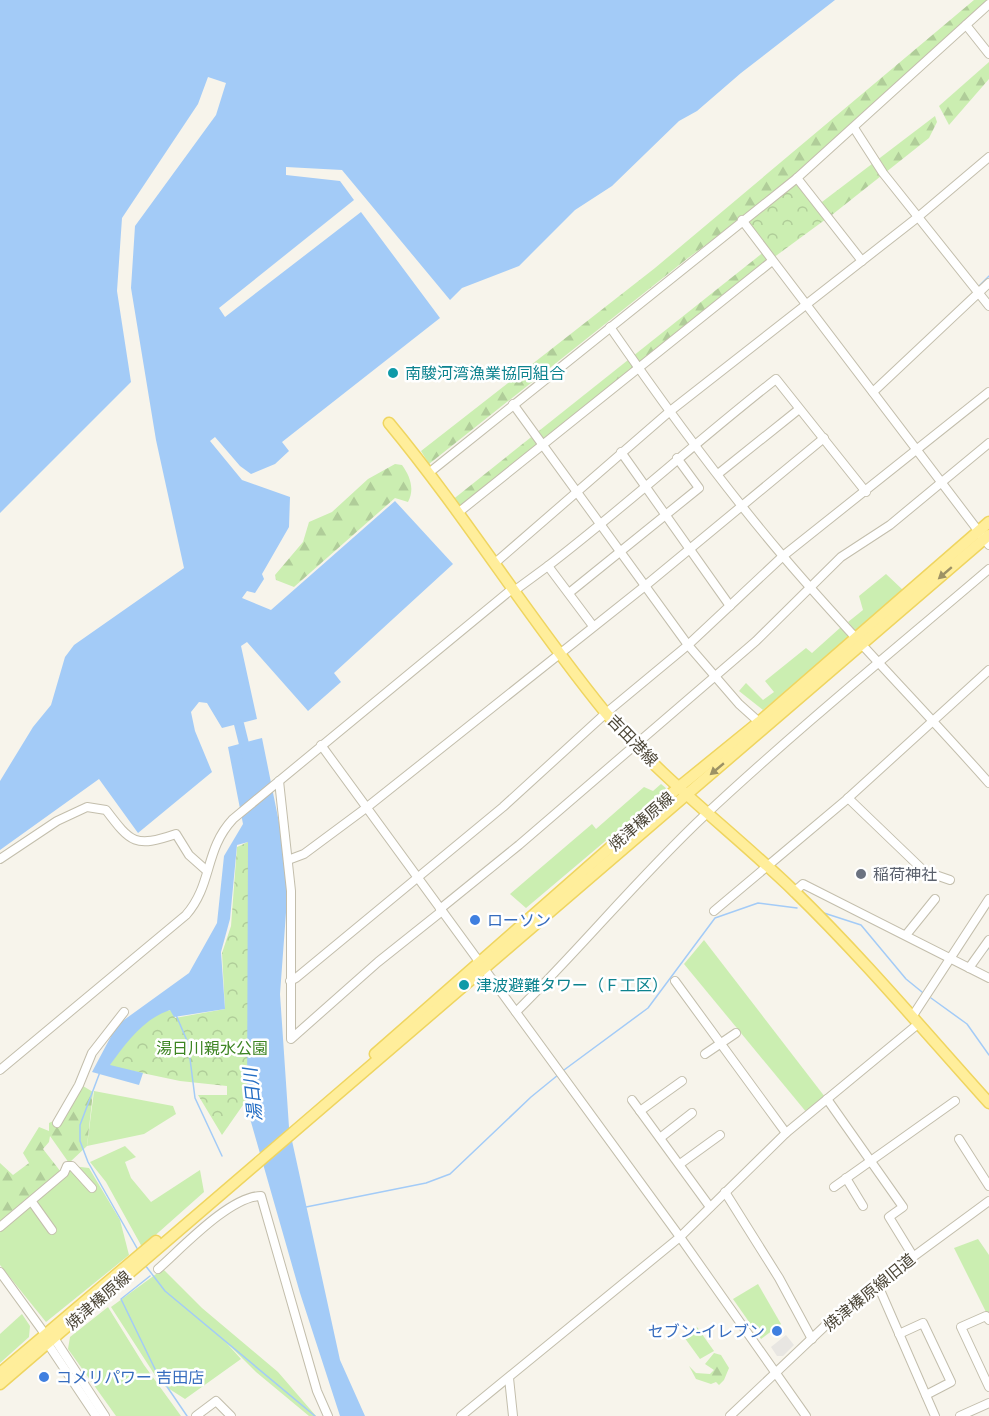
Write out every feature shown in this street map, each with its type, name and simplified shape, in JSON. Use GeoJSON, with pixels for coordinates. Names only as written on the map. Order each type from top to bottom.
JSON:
{"type":"FeatureCollection","features":[{"type":"Feature","properties":{"kind":"main road","name":"吉田港線"},"geometry":{"type":"LineString","coordinates":[[389,423],[430,471],[513,590],[606,713],[705,815],[795,892],[989,1103]]}},
{"type":"Feature","properties":{"kind":"main road","name":"焼津榛原線"},"geometry":{"type":"LineString","coordinates":[[0,1384],[131,1265],[226,1190],[298,1127],[390,1039],[482,966],[683,791],[985,537],[989,522]]}},
{"type":"Feature","properties":{"kind":"main road","name":"焼津榛原線"},"geometry":{"type":"LineString","coordinates":[[683,791],[759,722],[860,641]]}},
{"type":"Feature","properties":{"kind":"main road","name":"焼津榛原線"},"geometry":{"type":"LineString","coordinates":[[0,1373],[49,1339]]}},
{"type":"Feature","properties":{"kind":"street"},"geometry":{"type":"LineString","coordinates":[[430,471],[797,178],[989,4]]}},
{"type":"Feature","properties":{"kind":"street"},"geometry":{"type":"LineString","coordinates":[[966,25],[989,54]]}},
{"type":"Feature","properties":{"kind":"street"},"geometry":{"type":"LineString","coordinates":[[854,128],[883,173],[989,306]]}},
{"type":"Feature","properties":{"kind":"street"},"geometry":{"type":"LineString","coordinates":[[495,562],[669,412],[918,217],[989,157]]}},
{"type":"Feature","properties":{"kind":"street"},"geometry":{"type":"LineString","coordinates":[[797,178],[862,261]]}},
{"type":"Feature","properties":{"kind":"street"},"geometry":{"type":"LineString","coordinates":[[742,220],[942,484],[985,537]]}},
{"type":"Feature","properties":{"kind":"street"},"geometry":{"type":"LineString","coordinates":[[459,512],[772,261]]}},
{"type":"Feature","properties":{"kind":"street"},"geometry":{"type":"LineString","coordinates":[[873,392],[989,282]]}},
{"type":"Feature","properties":{"kind":"street"},"geometry":{"type":"LineString","coordinates":[[610,327],[669,412],[740,505],[809,586],[933,719],[989,783]]}},
{"type":"Feature","properties":{"kind":"street"},"geometry":{"type":"LineString","coordinates":[[0,1070],[186,915],[202,891],[218,835],[321,745],[513,590],[600,525],[677,458],[776,379],[798,410],[824,438],[866,492]]}},
{"type":"Feature","properties":{"kind":"street"},"geometry":{"type":"LineString","coordinates":[[290,981],[503,807],[606,713],[688,645],[783,556],[989,392]]}},
{"type":"Feature","properties":{"kind":"street"},"geometry":{"type":"LineString","coordinates":[[513,404],[541,446],[688,645],[713,677],[759,722]]}},
{"type":"Feature","properties":{"kind":"street"},"geometry":{"type":"LineString","coordinates":[[718,474],[798,410]]}},
{"type":"Feature","properties":{"kind":"street"},"geometry":{"type":"LineString","coordinates":[[288,860],[304,854],[366,808],[645,586],[740,505],[824,438]]}},
{"type":"Feature","properties":{"kind":"street"},"geometry":{"type":"LineString","coordinates":[[278,782],[291,891],[291,1039],[756,640],[809,586],[856,545],[890,525],[989,443]]}},
{"type":"Feature","properties":{"kind":"street"},"geometry":{"type":"LineString","coordinates":[[621,452],[730,606]]}},
{"type":"Feature","properties":{"kind":"street"},"geometry":{"type":"LineString","coordinates":[[569,593],[699,488],[677,458]]}},
{"type":"Feature","properties":{"kind":"street"},"geometry":{"type":"LineString","coordinates":[[548,566],[593,626]]}},
{"type":"Feature","properties":{"kind":"street"},"geometry":{"type":"LineString","coordinates":[[516,1012],[561,968],[640,878],[705,815],[989,569]]}},
{"type":"Feature","properties":{"kind":"street"},"geometry":{"type":"LineString","coordinates":[[714,912],[848,798],[989,670]]}},
{"type":"Feature","properties":{"kind":"street"},"geometry":{"type":"LineString","coordinates":[[321,745],[680,1237],[807,1416]]}},
{"type":"Feature","properties":{"kind":"street"},"geometry":{"type":"LineString","coordinates":[[848,798],[924,871],[950,880]]}},
{"type":"Feature","properties":{"kind":"street"},"geometry":{"type":"LineString","coordinates":[[0,859],[57,821],[87,807],[106,810],[127,837],[150,843],[176,834],[189,855],[207,871]]}},
{"type":"Feature","properties":{"kind":"street"},"geometry":{"type":"LineString","coordinates":[[795,892],[803,884],[989,978]]}},
{"type":"Feature","properties":{"kind":"street"},"geometry":{"type":"LineString","coordinates":[[906,935],[934,899]]}},
{"type":"Feature","properties":{"kind":"street"},"geometry":{"type":"LineString","coordinates":[[461,1416],[680,1237],[786,1133],[915,1021],[951,958],[989,899]]}},
{"type":"Feature","properties":{"kind":"street"},"geometry":{"type":"LineString","coordinates":[[969,968],[989,940]]}},
{"type":"Feature","properties":{"kind":"street"},"geometry":{"type":"LineString","coordinates":[[675,981],[786,1133]]}},
{"type":"Feature","properties":{"kind":"street"},"geometry":{"type":"LineString","coordinates":[[57,1123],[92,1053],[124,1012]]}},
{"type":"Feature","properties":{"kind":"street"},"geometry":{"type":"LineString","coordinates":[[705,1054],[736,1033]]}},
{"type":"Feature","properties":{"kind":"street"},"geometry":{"type":"LineString","coordinates":[[640,1111],[682,1081]]}},
{"type":"Feature","properties":{"kind":"street"},"geometry":{"type":"LineString","coordinates":[[827,1099],[903,1206],[889,1217],[913,1256]]}},
{"type":"Feature","properties":{"kind":"street"},"geometry":{"type":"LineString","coordinates":[[632,1100],[710,1207]]}},
{"type":"Feature","properties":{"kind":"street"},"geometry":{"type":"LineString","coordinates":[[834,1187],[955,1101]]}},
{"type":"Feature","properties":{"kind":"street"},"geometry":{"type":"LineString","coordinates":[[660,1138],[692,1113]]}},
{"type":"Feature","properties":{"kind":"street"},"geometry":{"type":"LineString","coordinates":[[680,1164],[720,1135]]}},
{"type":"Feature","properties":{"kind":"street"},"geometry":{"type":"LineString","coordinates":[[958,1139],[989,1186]]}},
{"type":"Feature","properties":{"kind":"street"},"geometry":{"type":"LineString","coordinates":[[0,1227],[64,1173],[67,1166],[72,1166],[92,1188]]}},
{"type":"Feature","properties":{"kind":"street"},"geometry":{"type":"LineString","coordinates":[[846,1178],[863,1206]]}},
{"type":"Feature","properties":{"kind":"street"},"geometry":{"type":"LineString","coordinates":[[725,1192],[779,1278],[812,1339]]}},
{"type":"Feature","properties":{"kind":"street"},"geometry":{"type":"LineString","coordinates":[[158,1269],[228,1209],[250,1196],[261,1196],[317,1391],[328,1416]]}},
{"type":"Feature","properties":{"kind":"street","name":"焼津榛原線旧道"},"geometry":{"type":"LineString","coordinates":[[729,1416],[845,1307],[989,1201]]}},
{"type":"Feature","properties":{"kind":"street"},"geometry":{"type":"LineString","coordinates":[[32,1202],[52,1230]]}},
{"type":"Feature","properties":{"kind":"street"},"geometry":{"type":"LineString","coordinates":[[0,1272],[105,1416]]}},
{"type":"Feature","properties":{"kind":"street"},"geometry":{"type":"LineString","coordinates":[[877,1283],[935,1416]]}},
{"type":"Feature","properties":{"kind":"street"},"geometry":{"type":"LineString","coordinates":[[989,1320],[986,1316],[961,1327],[989,1387]]}},
{"type":"Feature","properties":{"kind":"street"},"geometry":{"type":"LineString","coordinates":[[899,1334],[923,1323],[951,1382],[926,1395]]}},
{"type":"Feature","properties":{"kind":"street"},"geometry":{"type":"LineString","coordinates":[[49,1339],[96,1416]]}},
{"type":"Feature","properties":{"kind":"street"},"geometry":{"type":"LineString","coordinates":[[509,1378],[513,1416]]}},
{"type":"Feature","properties":{"kind":"street"},"geometry":{"type":"LineString","coordinates":[[196,1416],[216,1401],[231,1416]]}},
{"type":"Feature","properties":{"kind":"street"},"geometry":{"type":"LineString","coordinates":[[963,1415],[989,1403]]}},
{"type":"Feature","properties":{"kind":"green space"},"geometry":{"type":"Polygon","coordinates":[[[974,0],[989,0],[989,5],[797,178],[688,258],[429,464],[421,451],[655,268],[974,0]]]}},
{"type":"Feature","properties":{"kind":"green space"},"geometry":{"type":"Polygon","coordinates":[[[989,62],[989,79],[949,125],[939,106],[989,62]]]}},
{"type":"Feature","properties":{"kind":"green space"},"geometry":{"type":"Polygon","coordinates":[[[935,116],[937,122],[929,138],[828,218],[818,205],[935,116]]]}},
{"type":"Feature","properties":{"kind":"green space"},"geometry":{"type":"Polygon","coordinates":[[[797,182],[826,219],[773,258],[746,220],[797,182]]]}},
{"type":"Feature","properties":{"kind":"green space"},"geometry":{"type":"Polygon","coordinates":[[[765,251],[772,261],[459,512],[451,501],[765,251]]]}},
{"type":"Feature","properties":{"kind":"green space"},"geometry":{"type":"Polygon","coordinates":[[[395,464],[402,465],[409,478],[411,492],[408,502],[395,498],[294,587],[276,580],[275,575],[303,542],[309,522],[332,512],[368,479],[395,464]]]}},
{"type":"Feature","properties":{"kind":"green space"},"geometry":{"type":"Polygon","coordinates":[[[886,574],[904,591],[856,632],[848,622],[863,610],[859,596],[886,574]]]}},
{"type":"Feature","properties":{"kind":"green space"},"geometry":{"type":"Polygon","coordinates":[[[841,627],[850,637],[763,710],[739,691],[746,683],[763,700],[774,692],[765,681],[806,648],[812,653],[841,627]]]}},
{"type":"Feature","properties":{"kind":"green space"},"geometry":{"type":"Polygon","coordinates":[[[661,784],[667,789],[526,908],[510,894],[592,824],[596,829],[644,787],[653,791],[661,784]]]}},
{"type":"Feature","properties":{"kind":"green space","name":"湯日川親水公園"},"geometry":{"type":"Polygon","coordinates":[[[248,842],[250,1095],[222,1135],[198,1095],[227,1095],[227,1086],[180,1081],[109,1066],[135,1032],[152,1017],[171,1010],[175,1018],[225,1009],[222,953],[231,926],[237,847],[248,842]]]}},
{"type":"Feature","properties":{"kind":"green space"},"geometry":{"type":"Polygon","coordinates":[[[704,940],[825,1097],[807,1113],[684,964],[704,940]]]}},
{"type":"Feature","properties":{"kind":"green space"},"geometry":{"type":"Polygon","coordinates":[[[83,1086],[93,1092],[87,1146],[69,1163],[50,1136],[49,1142],[43,1149],[61,1172],[0,1223],[0,1163],[13,1175],[29,1163],[23,1153],[39,1127],[49,1131],[49,1123],[60,1118],[83,1086]]]}},
{"type":"Feature","properties":{"kind":"green space"},"geometry":{"type":"Polygon","coordinates":[[[94,1091],[173,1106],[176,1114],[144,1134],[87,1146],[94,1091]]]}},
{"type":"Feature","properties":{"kind":"green space"},"geometry":{"type":"Polygon","coordinates":[[[125,1146],[136,1157],[125,1162],[131,1178],[151,1202],[200,1170],[204,1192],[142,1247],[106,1182],[90,1162],[125,1146]]]}},
{"type":"Feature","properties":{"kind":"green space"},"geometry":{"type":"Polygon","coordinates":[[[72,1166],[89,1168],[120,1220],[129,1255],[46,1322],[0,1265],[0,1232],[72,1166]]]}},
{"type":"Feature","properties":{"kind":"green space"},"geometry":{"type":"Polygon","coordinates":[[[978,1239],[989,1255],[989,1318],[954,1248],[978,1239]]]}},
{"type":"Feature","properties":{"kind":"green space"},"geometry":{"type":"Polygon","coordinates":[[[163,1269],[202,1308],[278,1372],[316,1416],[309,1416],[256,1372],[222,1338],[241,1359],[185,1399],[160,1383],[111,1307],[163,1269]]]}},
{"type":"Feature","properties":{"kind":"green space"},"geometry":{"type":"Polygon","coordinates":[[[758,1284],[781,1324],[761,1339],[733,1299],[758,1284]]]}},
{"type":"Feature","properties":{"kind":"green space"},"geometry":{"type":"Polygon","coordinates":[[[108,1307],[144,1365],[181,1416],[116,1416],[68,1349],[70,1337],[108,1307]]]}},
{"type":"Feature","properties":{"kind":"green space"},"geometry":{"type":"Polygon","coordinates":[[[22,1314],[30,1326],[29,1337],[0,1363],[0,1334],[22,1314]]]}},
{"type":"Feature","properties":{"kind":"green space"},"geometry":{"type":"Polygon","coordinates":[[[697,1327],[714,1351],[700,1359],[684,1337],[697,1327]]]}},
{"type":"Feature","properties":{"kind":"green space"},"geometry":{"type":"Polygon","coordinates":[[[714,1353],[721,1355],[729,1368],[719,1385],[716,1382],[711,1384],[696,1379],[689,1366],[696,1373],[710,1374],[714,1370],[705,1364],[714,1353]]]}},
{"type":"Feature","properties":{"kind":"shaded area"},"geometry":{"type":"Polygon","coordinates":[[[786,1335],[794,1345],[783,1356],[777,1356],[771,1347],[786,1335]]]}},
{"type":"Feature","properties":{"kind":"water"},"geometry":{"type":"Polygon","coordinates":[[[0,0],[835,0],[741,73],[697,111],[679,121],[612,186],[575,210],[519,266],[462,288],[450,300],[342,170],[286,167],[286,175],[340,181],[354,200],[219,308],[225,317],[361,212],[440,318],[282,442],[289,451],[275,464],[251,474],[240,466],[215,437],[210,441],[242,480],[290,497],[289,527],[262,574],[264,579],[255,593],[247,591],[242,598],[271,610],[395,501],[453,564],[334,673],[341,682],[308,711],[247,642],[241,646],[257,719],[222,728],[207,703],[199,702],[191,712],[195,731],[212,772],[138,833],[99,779],[0,850],[0,781],[33,727],[51,705],[65,657],[74,645],[184,568],[156,440],[131,288],[135,226],[216,115],[226,83],[208,77],[198,104],[122,218],[117,291],[131,382],[0,513],[0,0]]]}},
{"type":"Feature","properties":{"kind":"water"},"geometry":{"type":"Polygon","coordinates":[[[262,738],[289,872],[280,994],[289,1127],[340,1360],[365,1416],[340,1416],[300,1293],[247,1108],[248,842],[237,845],[230,919],[221,952],[225,1009],[174,1017],[170,1010],[151,1019],[143,1026],[110,1065],[143,1073],[139,1085],[92,1072],[117,1025],[189,973],[217,923],[224,856],[243,824],[228,747],[262,738]]]}},
{"type":"Feature","properties":{"kind":"waterway"},"geometry":{"type":"LineString","coordinates":[[980,285],[989,276]]}},
{"type":"Feature","properties":{"kind":"waterway","name":"湯日川"},"geometry":{"type":"LineString","coordinates":[[239,724],[247,756]]}},
{"type":"Feature","properties":{"kind":"waterway"},"geometry":{"type":"LineString","coordinates":[[564,1070],[648,1008],[715,918],[758,903],[797,908]]}},
{"type":"Feature","properties":{"kind":"waterway"},"geometry":{"type":"LineString","coordinates":[[824,913],[861,925],[906,979],[922,992]]}},
{"type":"Feature","properties":{"kind":"waterway"},"geometry":{"type":"LineString","coordinates":[[985,952],[989,948]]}},
{"type":"Feature","properties":{"kind":"waterway"},"geometry":{"type":"LineString","coordinates":[[931,998],[967,1024],[989,1055]]}},
{"type":"Feature","properties":{"kind":"waterway"},"geometry":{"type":"LineString","coordinates":[[176,1015],[188,1043],[195,1098],[222,1156]]}},
{"type":"Feature","properties":{"kind":"waterway"},"geometry":{"type":"LineString","coordinates":[[100,1072],[80,1125],[80,1141],[88,1162],[138,1250]]}},
{"type":"Feature","properties":{"kind":"waterway"},"geometry":{"type":"LineString","coordinates":[[306,1207],[426,1183],[450,1174],[531,1097],[558,1075]]}},
{"type":"Feature","properties":{"kind":"waterway"},"geometry":{"type":"LineString","coordinates":[[145,1265],[165,1291],[315,1416]]}},
{"type":"Feature","properties":{"kind":"waterway"},"geometry":{"type":"LineString","coordinates":[[150,1276],[121,1299],[155,1369],[187,1416]]}},
{"type":"Feature","properties":{"kind":"place","name":"南駿河湾漁業協同組合"},"geometry":{"type":"Point","coordinates":[393,373]}},
{"type":"Feature","properties":{"kind":"place","name":"稲荷神社"},"geometry":{"type":"Point","coordinates":[861,874]}},
{"type":"Feature","properties":{"kind":"place","name":"ローソン"},"geometry":{"type":"Point","coordinates":[475,920]}},
{"type":"Feature","properties":{"kind":"place","name":"津波避難タワー（Ｆ工区）"},"geometry":{"type":"Point","coordinates":[464,985]}},
{"type":"Feature","properties":{"kind":"place","name":"セブン-イレブン"},"geometry":{"type":"Point","coordinates":[777,1331]}},
{"type":"Feature","properties":{"kind":"place","name":"コメリパワー 吉田店"},"geometry":{"type":"Point","coordinates":[44,1377]}}]}
